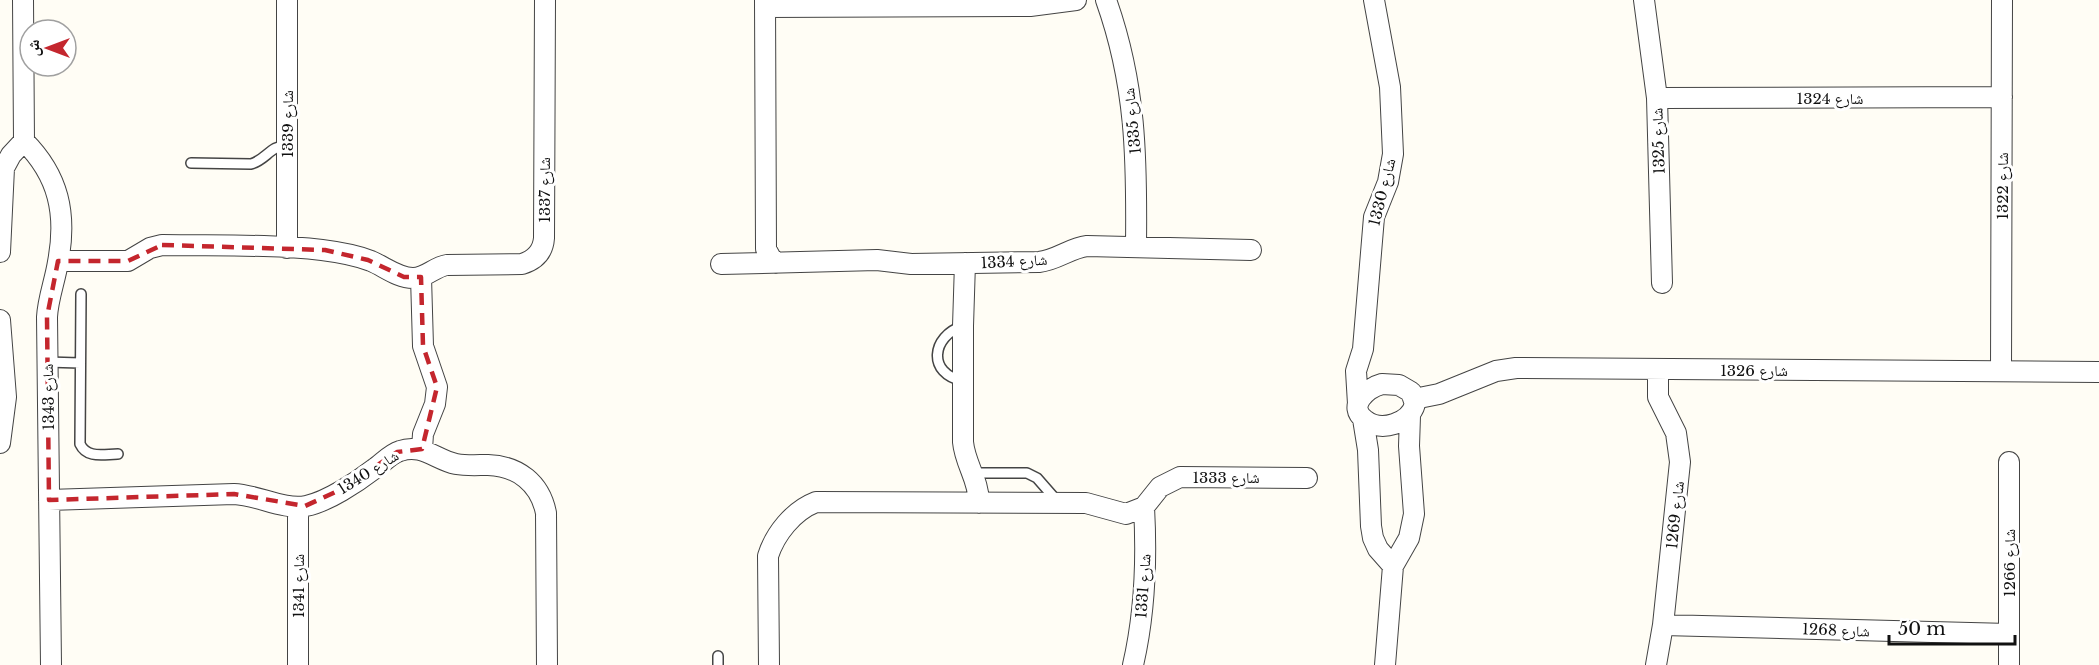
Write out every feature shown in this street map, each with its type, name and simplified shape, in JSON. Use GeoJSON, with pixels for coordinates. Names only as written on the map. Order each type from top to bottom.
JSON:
{"type":"FeatureCollection","features":[{"type":"Feature","properties":{"kind":"street"},"geometry":{"type":"LineString","coordinates":[[0,252],[4,168],[11,155],[24,141],[23,0]]}},
{"type":"Feature","properties":{"kind":"street","name":"شارع 1339"},"geometry":{"type":"LineString","coordinates":[[287,0],[287,248]]}},
{"type":"Feature","properties":{"kind":"street","name":"شارع 1337"},"geometry":{"type":"LineString","coordinates":[[421,277],[447,265],[522,264],[534,260],[541,250],[544,238],[545,0]]}},
{"type":"Feature","properties":{"kind":"street"},"geometry":{"type":"LineString","coordinates":[[776,262],[766,249],[765,4],[1030,6],[1076,0]]}},
{"type":"Feature","properties":{"kind":"street","name":"شارع 1335"},"geometry":{"type":"LineString","coordinates":[[1106,0],[1120,46],[1133,110],[1137,175],[1136,246]]}},
{"type":"Feature","properties":{"kind":"street","name":"شارع 1330"},"geometry":{"type":"LineString","coordinates":[[1374,0],[1390,87],[1393,154],[1388,182],[1374,218],[1363,349],[1356,370],[1368,450],[1371,526],[1378,549],[1393,566]]}},
{"type":"Feature","properties":{"kind":"street","name":"شارع 1325"},"geometry":{"type":"LineString","coordinates":[[1644,0],[1657,98],[1662,283]]}},
{"type":"Feature","properties":{"kind":"street","name":"شارع 1322"},"geometry":{"type":"LineString","coordinates":[[2001,371],[2002,0]]}},
{"type":"Feature","properties":{"kind":"street","name":"شارع 1324"},"geometry":{"type":"LineString","coordinates":[[1657,98],[2002,97]]}},
{"type":"Feature","properties":{"kind":"street","name":"شارع 1343"},"geometry":{"type":"LineString","coordinates":[[24,141],[48,169],[56,189],[61,228],[58,261],[48,307],[51,665]]}},
{"type":"Feature","properties":{"kind":"street"},"geometry":{"type":"LineString","coordinates":[[58,261],[128,261],[154,246],[162,245],[287,248],[340,253],[368,260],[404,277],[421,277],[423,346],[437,387],[435,404],[423,434],[422,449],[456,464],[495,465],[513,469],[529,480],[540,495],[546,513],[546,665]]}},
{"type":"Feature","properties":{"kind":"street","name":"شارع 1334"},"geometry":{"type":"LineString","coordinates":[[721,264],[877,260],[911,264],[1039,262],[1054,259],[1080,247],[1136,246],[1251,250]]}},
{"type":"Feature","properties":{"kind":"street"},"geometry":{"type":"LineString","coordinates":[[966,263],[963,326],[964,451],[978,488],[979,503]]}},
{"type":"Feature","properties":{"kind":"street"},"geometry":{"type":"LineString","coordinates":[[0,320],[6,397],[0,443]]}},
{"type":"Feature","properties":{"kind":"street"},"geometry":{"type":"LineString","coordinates":[[1363,349],[1374,372],[1386,384]]}},
{"type":"Feature","properties":{"kind":"street","name":"شارع 1326"},"geometry":{"type":"LineString","coordinates":[[1412,407],[1486,374],[1507,369],[2099,372]]}},
{"type":"Feature","properties":{"kind":"street","name":"شارع 1269"},"geometry":{"type":"LineString","coordinates":[[1656,665],[1663,625],[1680,462],[1676,433],[1658,397],[1658,369]]}},
{"type":"Feature","properties":{"kind":"street"},"geometry":{"type":"LineString","coordinates":[[1385,665],[1393,566],[1404,550],[1413,525],[1414,502],[1409,446],[1412,407],[1406,387],[1386,384],[1374,386],[1360,399],[1361,412],[1368,422],[1384,425],[1400,422],[1412,407]]}},
{"type":"Feature","properties":{"kind":"street","name":"شارع 1340"},"geometry":{"type":"LineString","coordinates":[[298,507],[312,504],[342,489],[397,452],[422,449]]}},
{"type":"Feature","properties":{"kind":"street","name":"شارع 1266"},"geometry":{"type":"LineString","coordinates":[[2009,462],[2009,665]]}},
{"type":"Feature","properties":{"kind":"street","name":"شارع 1333"},"geometry":{"type":"LineString","coordinates":[[1143,507],[1160,487],[1180,477],[1307,478]]}},
{"type":"Feature","properties":{"kind":"street"},"geometry":{"type":"LineString","coordinates":[[49,500],[234,494],[255,496],[298,507]]}},
{"type":"Feature","properties":{"kind":"street"},"geometry":{"type":"LineString","coordinates":[[769,665],[768,556],[775,540],[788,523],[809,505],[823,501],[1060,503],[1091,504],[1120,513],[1132,513],[1143,507]]}},
{"type":"Feature","properties":{"kind":"street","name":"شارع 1341"},"geometry":{"type":"LineString","coordinates":[[298,507],[298,665]]}},
{"type":"Feature","properties":{"kind":"street","name":"شارع 1331"},"geometry":{"type":"LineString","coordinates":[[1133,665],[1143,603],[1145,546],[1143,507]]}},
{"type":"Feature","properties":{"kind":"street","name":"شارع 1268"},"geometry":{"type":"LineString","coordinates":[[1663,625],[2009,634]]}},
{"type":"Feature","properties":{"kind":"lane"},"geometry":{"type":"LineString","coordinates":[[192,163],[251,164],[261,161],[274,148],[286,146]]}},
{"type":"Feature","properties":{"kind":"lane"},"geometry":{"type":"LineString","coordinates":[[81,294],[80,444],[90,454],[118,454]]}},
{"type":"Feature","properties":{"kind":"lane"},"geometry":{"type":"LineString","coordinates":[[47,362],[80,363]]}},
{"type":"Feature","properties":{"kind":"lane"},"geometry":{"type":"LineString","coordinates":[[973,473],[1032,475],[1060,503]]}},
{"type":"Feature","properties":{"kind":"highlighted area"},"geometry":{"type":"Polygon","coordinates":[[[162,245],[325,250],[368,260],[404,277],[421,277],[423,346],[437,387],[422,449],[397,452],[342,489],[305,506],[234,494],[49,500],[47,317],[58,261],[128,261],[162,245]]]}}]}
